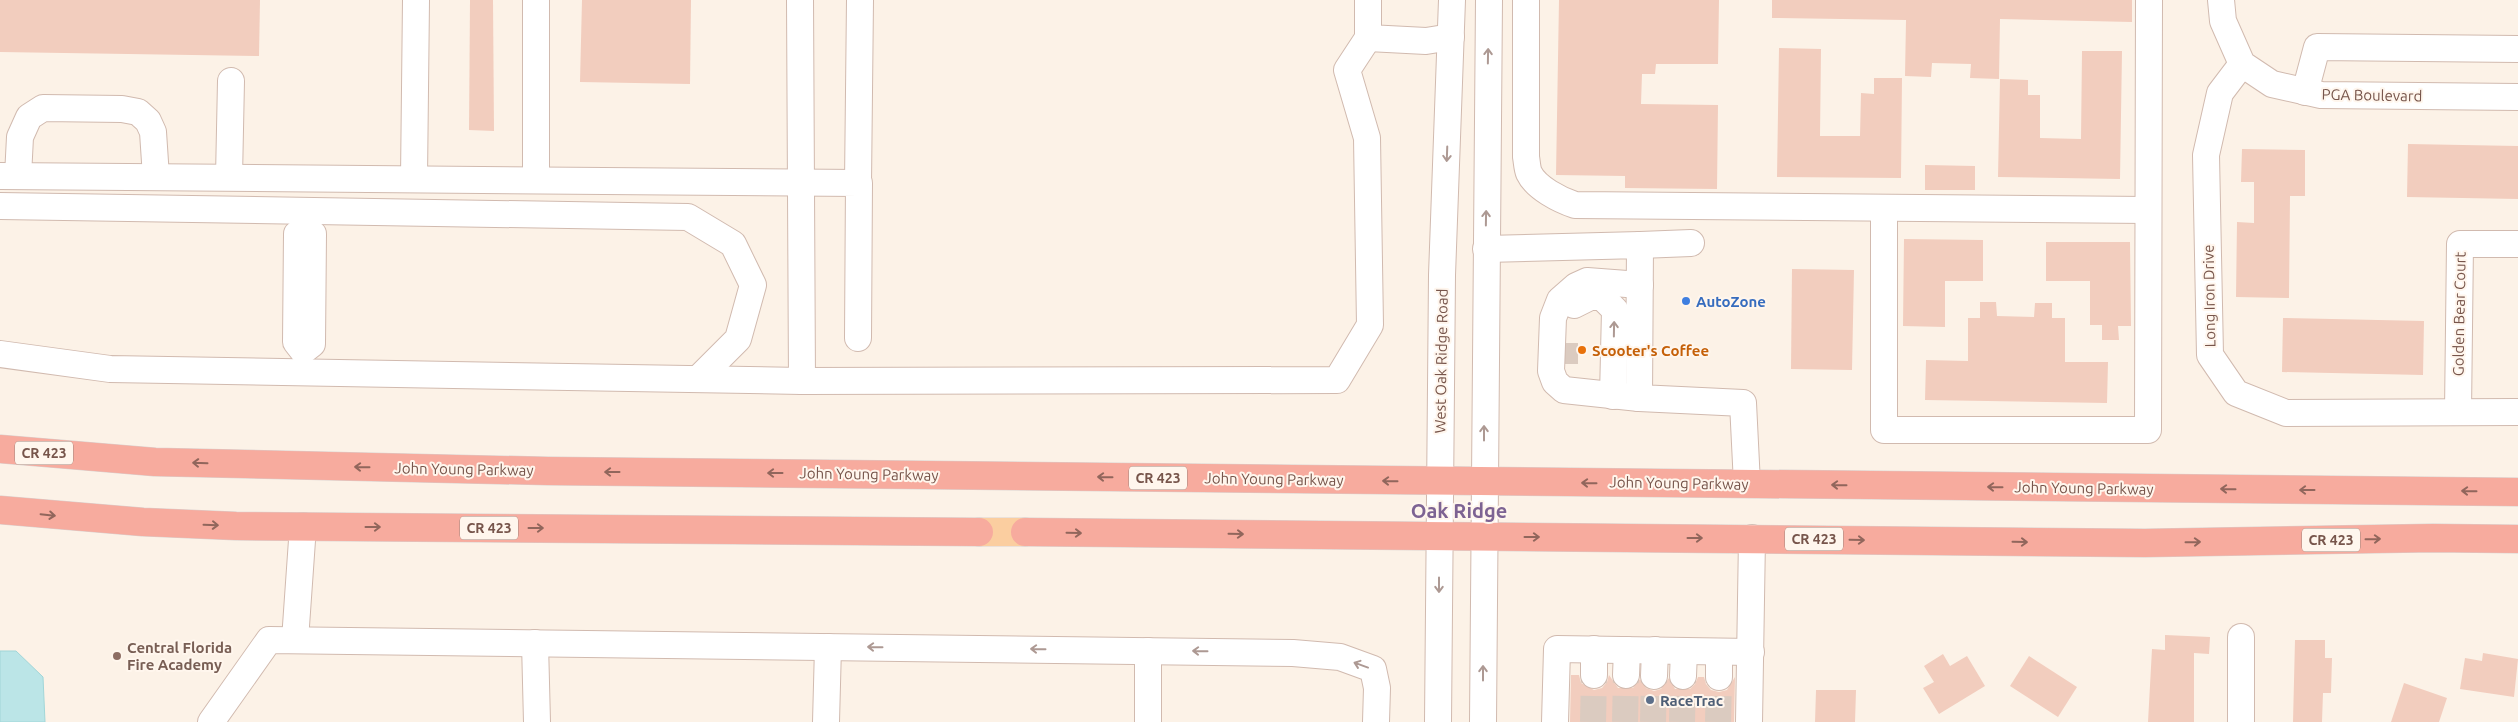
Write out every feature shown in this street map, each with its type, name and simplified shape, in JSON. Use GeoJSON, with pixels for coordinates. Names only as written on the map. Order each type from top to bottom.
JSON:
{"type":"FeatureCollection","features":[{"type":"Feature","properties":{"kind":"highway","name":"John Young Parkway"},"geometry":{"type":"LineString","coordinates":[[0,448],[146,461],[548,471],[1439,482],[2518,492]]}},
{"type":"Feature","properties":{"kind":"highway","name":"CR 423"},"geometry":{"type":"LineString","coordinates":[[0,510],[143,522],[303,526],[979,532]]}},
{"type":"Feature","properties":{"kind":"highway","name":"CR 423"},"geometry":{"type":"LineString","coordinates":[[1025,532],[2145,543],[2433,538],[2518,539]]}},
{"type":"Feature","properties":{"kind":"main road","name":"CR 423"},"geometry":{"type":"LineString","coordinates":[[979,532],[1025,532]]}},
{"type":"Feature","properties":{"kind":"street"},"geometry":{"type":"LineString","coordinates":[[414,178],[416,0]]}},
{"type":"Feature","properties":{"kind":"street"},"geometry":{"type":"LineString","coordinates":[[536,0],[536,180]]}},
{"type":"Feature","properties":{"kind":"street"},"geometry":{"type":"LineString","coordinates":[[800,0],[802,381]]}},
{"type":"Feature","properties":{"kind":"street"},"geometry":{"type":"LineString","coordinates":[[858,338],[860,0]]}},
{"type":"Feature","properties":{"kind":"street"},"geometry":{"type":"LineString","coordinates":[[0,354],[110,369],[303,362],[698,379],[802,381],[1337,380],[1370,326],[1367,138],[1346,70],[1368,38],[1368,0]]}},
{"type":"Feature","properties":{"kind":"street","name":"West Oak Ridge Road"},"geometry":{"type":"LineString","coordinates":[[1438,722],[1442,275],[1452,0]]}},
{"type":"Feature","properties":{"kind":"street"},"geometry":{"type":"LineString","coordinates":[[1483,722],[1488,0]]}},
{"type":"Feature","properties":{"kind":"street"},"geometry":{"type":"LineString","coordinates":[[1526,0],[1526,157],[1529,173],[1535,182],[1563,201],[1575,205],[2148,210]]}},
{"type":"Feature","properties":{"kind":"street"},"geometry":{"type":"LineString","coordinates":[[1884,209],[1884,430],[2148,430],[2149,0]]}},
{"type":"Feature","properties":{"kind":"street"},"geometry":{"type":"LineString","coordinates":[[2221,0],[2223,21],[2242,64]]}},
{"type":"Feature","properties":{"kind":"street"},"geometry":{"type":"LineString","coordinates":[[1368,38],[1426,41],[1452,37]]}},
{"type":"Feature","properties":{"kind":"street"},"geometry":{"type":"LineString","coordinates":[[2306,92],[2317,47],[2518,49]]}},
{"type":"Feature","properties":{"kind":"street","name":"PGA Boulevard"},"geometry":{"type":"LineString","coordinates":[[2242,64],[2272,84],[2321,95],[2518,96]]}},
{"type":"Feature","properties":{"kind":"street","name":"Long Iron Drive"},"geometry":{"type":"LineString","coordinates":[[2242,64],[2220,94],[2206,155],[2210,355],[2236,392],[2286,413],[2518,412]]}},
{"type":"Feature","properties":{"kind":"street"},"geometry":{"type":"LineString","coordinates":[[229,177],[231,81]]}},
{"type":"Feature","properties":{"kind":"street"},"geometry":{"type":"LineString","coordinates":[[156,177],[153,132],[148,121],[138,112],[122,109],[43,108],[28,117],[9,176],[858,182]]}},
{"type":"Feature","properties":{"kind":"street"},"geometry":{"type":"LineString","coordinates":[[0,206],[305,220],[688,217],[733,244],[753,285],[738,339],[698,379]]}},
{"type":"Feature","properties":{"kind":"street"},"geometry":{"type":"LineString","coordinates":[[303,362],[296,342],[296,273],[297,234],[305,220]]}},
{"type":"Feature","properties":{"kind":"street"},"geometry":{"type":"LineString","coordinates":[[1486,249],[1692,244]]}},
{"type":"Feature","properties":{"kind":"street","name":"Golden Bear Court"},"geometry":{"type":"LineString","coordinates":[[2458,412],[2460,244],[2518,244]]}},
{"type":"Feature","properties":{"kind":"street"},"geometry":{"type":"LineString","coordinates":[[1626,397],[1640,285],[1640,245]]}},
{"type":"Feature","properties":{"kind":"street"},"geometry":{"type":"LineString","coordinates":[[1626,397],[1615,310],[1602,290],[1587,281],[1576,286],[1560,300],[1553,318],[1551,371],[1555,382],[1564,390],[1573,392],[1626,397],[1753,403],[1747,484]]}},
{"type":"Feature","properties":{"kind":"street"},"geometry":{"type":"LineString","coordinates":[[1573,392],[1565,353],[1567,318],[1572,306],[1602,290],[1640,285]]}},
{"type":"Feature","properties":{"kind":"street"},"geometry":{"type":"LineString","coordinates":[[296,640],[303,526]]}},
{"type":"Feature","properties":{"kind":"street"},"geometry":{"type":"LineString","coordinates":[[1750,722],[1752,538]]}},
{"type":"Feature","properties":{"kind":"street"},"geometry":{"type":"LineString","coordinates":[[2241,638],[2241,722]]}},
{"type":"Feature","properties":{"kind":"street"},"geometry":{"type":"LineString","coordinates":[[211,722],[269,640],[1293,652],[1340,657],[1374,669],[1377,688],[1376,722]]}},
{"type":"Feature","properties":{"kind":"street"},"geometry":{"type":"LineString","coordinates":[[535,643],[540,721]]}},
{"type":"Feature","properties":{"kind":"street"},"geometry":{"type":"LineString","coordinates":[[826,722],[828,647]]}},
{"type":"Feature","properties":{"kind":"street"},"geometry":{"type":"LineString","coordinates":[[1555,722],[1557,649],[1751,652]]}},
{"type":"Feature","properties":{"kind":"street"},"geometry":{"type":"LineString","coordinates":[[1594,649],[1594,675]]}},
{"type":"Feature","properties":{"kind":"street"},"geometry":{"type":"LineString","coordinates":[[1626,676],[1627,650]]}},
{"type":"Feature","properties":{"kind":"street"},"geometry":{"type":"LineString","coordinates":[[1654,650],[1654,676]]}},
{"type":"Feature","properties":{"kind":"street"},"geometry":{"type":"LineString","coordinates":[[1148,651],[1148,722]]}},
{"type":"Feature","properties":{"kind":"street"},"geometry":{"type":"LineString","coordinates":[[1683,676],[1684,651]]}},
{"type":"Feature","properties":{"kind":"street"},"geometry":{"type":"LineString","coordinates":[[1719,652],[1719,677]]}},
{"type":"Feature","properties":{"kind":"water"},"geometry":{"type":"Polygon","coordinates":[[[0,651],[16,651],[43,677],[45,722],[0,722],[0,651]]]}},
{"type":"Feature","properties":{"kind":"building"},"geometry":{"type":"Polygon","coordinates":[[[0,0],[260,0],[259,56],[0,52],[0,0]]]}},
{"type":"Feature","properties":{"kind":"building"},"geometry":{"type":"Polygon","coordinates":[[[470,0],[493,0],[494,131],[469,130],[470,0]]]}},
{"type":"Feature","properties":{"kind":"building"},"geometry":{"type":"Polygon","coordinates":[[[582,0],[691,0],[690,84],[580,82],[582,0]]]}},
{"type":"Feature","properties":{"kind":"building"},"geometry":{"type":"Polygon","coordinates":[[[1559,0],[1719,0],[1718,64],[1656,64],[1655,74],[1642,74],[1641,104],[1718,105],[1717,189],[1625,188],[1625,176],[1556,175],[1559,0]]]}},
{"type":"Feature","properties":{"kind":"building"},"geometry":{"type":"Polygon","coordinates":[[[1772,0],[2132,0],[2132,22],[2000,19],[1999,79],[1970,78],[1971,64],[1932,63],[1931,77],[1905,76],[1906,20],[1772,18],[1772,0]]]}},
{"type":"Feature","properties":{"kind":"building"},"geometry":{"type":"Polygon","coordinates":[[[1779,48],[1821,49],[1820,136],[1860,136],[1861,93],[1874,94],[1874,78],[1902,78],[1901,178],[1777,177],[1779,48]]]}},
{"type":"Feature","properties":{"kind":"building"},"geometry":{"type":"Polygon","coordinates":[[[2082,51],[2122,51],[2120,179],[1998,177],[2000,79],[2028,80],[2028,95],[2040,95],[2040,138],[2081,139],[2082,51]]]}},
{"type":"Feature","properties":{"kind":"building"},"geometry":{"type":"Polygon","coordinates":[[[2408,144],[2518,146],[2518,199],[2407,197],[2408,144]]]}},
{"type":"Feature","properties":{"kind":"building"},"geometry":{"type":"Polygon","coordinates":[[[2242,149],[2305,150],[2305,196],[2290,196],[2289,298],[2236,297],[2237,222],[2254,223],[2254,182],[2241,182],[2242,149]]]}},
{"type":"Feature","properties":{"kind":"building"},"geometry":{"type":"Polygon","coordinates":[[[1925,165],[1975,166],[1975,190],[1925,190],[1925,165]]]}},
{"type":"Feature","properties":{"kind":"building"},"geometry":{"type":"Polygon","coordinates":[[[1904,239],[1983,240],[1983,281],[1945,281],[1945,327],[1903,326],[1904,239]]]}},
{"type":"Feature","properties":{"kind":"building"},"geometry":{"type":"Polygon","coordinates":[[[2046,242],[2130,242],[2131,326],[2118,326],[2119,340],[2102,340],[2102,325],[2090,325],[2090,281],[2046,281],[2046,242]]]}},
{"type":"Feature","properties":{"kind":"building"},"geometry":{"type":"Polygon","coordinates":[[[1792,269],[1854,270],[1852,370],[1791,369],[1792,269]]]}},
{"type":"Feature","properties":{"kind":"building"},"geometry":{"type":"Polygon","coordinates":[[[1980,302],[1996,302],[1997,316],[2034,317],[2035,303],[2052,303],[2052,318],[2065,318],[2065,362],[2108,362],[2107,403],[1925,400],[1926,360],[1968,361],[1968,318],[1980,318],[1980,302]]]}},
{"type":"Feature","properties":{"kind":"building"},"geometry":{"type":"Polygon","coordinates":[[[2283,318],[2424,321],[2423,375],[2282,372],[2283,318]]]}},
{"type":"Feature","properties":{"kind":"building"},"geometry":{"type":"Polygon","coordinates":[[[2165,635],[2210,637],[2209,654],[2194,653],[2194,722],[2148,722],[2152,649],[2165,650],[2165,635]]]}},
{"type":"Feature","properties":{"kind":"building"},"geometry":{"type":"Polygon","coordinates":[[[2295,640],[2325,640],[2325,658],[2332,658],[2331,693],[2323,693],[2322,722],[2293,722],[2295,640]]]}},
{"type":"Feature","properties":{"kind":"building"},"geometry":{"type":"Polygon","coordinates":[[[2483,653],[2518,659],[2514,697],[2460,689],[2465,658],[2482,661],[2483,653]]]}},
{"type":"Feature","properties":{"kind":"building"},"geometry":{"type":"Polygon","coordinates":[[[1943,654],[1950,666],[1967,656],[1985,686],[1939,714],[1923,688],[1934,682],[1924,666],[1943,654]]]}},
{"type":"Feature","properties":{"kind":"building"},"geometry":{"type":"Polygon","coordinates":[[[2029,656],[2077,687],[2058,717],[2010,686],[2029,656]]]}},
{"type":"Feature","properties":{"kind":"building","name":"RaceTrac"},"geometry":{"type":"Polygon","coordinates":[[[1571,675],[1579,675],[1581,683],[1594,690],[1602,688],[1607,682],[1609,675],[1618,688],[1633,688],[1640,679],[1646,688],[1654,691],[1661,689],[1669,678],[1675,689],[1690,689],[1698,677],[1704,677],[1706,684],[1711,690],[1719,692],[1727,690],[1735,677],[1734,722],[1570,722],[1571,675]]]}},
{"type":"Feature","properties":{"kind":"building"},"geometry":{"type":"Polygon","coordinates":[[[2404,683],[2447,698],[2439,722],[2391,722],[2404,683]]]}},
{"type":"Feature","properties":{"kind":"building"},"geometry":{"type":"Polygon","coordinates":[[[1816,690],[1856,690],[1855,722],[1815,722],[1816,690]]]}},
{"type":"Feature","properties":{"kind":"tunnel"},"geometry":{"type":"LineString","coordinates":[[1565,343],[1565,364]]}},
{"type":"Feature","properties":{"kind":"tunnel"},"geometry":{"type":"LineString","coordinates":[[1593,722],[1594,675]]}},
{"type":"Feature","properties":{"kind":"tunnel"},"geometry":{"type":"LineString","coordinates":[[1625,722],[1626,675]]}},
{"type":"Feature","properties":{"kind":"tunnel"},"geometry":{"type":"LineString","coordinates":[[1653,722],[1654,676]]}},
{"type":"Feature","properties":{"kind":"tunnel"},"geometry":{"type":"LineString","coordinates":[[1682,722],[1683,676]]}},
{"type":"Feature","properties":{"kind":"tunnel"},"geometry":{"type":"LineString","coordinates":[[1718,722],[1719,677]]}},
{"type":"Feature","properties":{"kind":"place","name":"AutoZone"},"geometry":{"type":"Point","coordinates":[1686,301]}},
{"type":"Feature","properties":{"kind":"place","name":"Scooter's Coffee"},"geometry":{"type":"Point","coordinates":[1582,350]}},
{"type":"Feature","properties":{"kind":"place","name":"Central Florida Fire Academy"},"geometry":{"type":"Point","coordinates":[117,656]}},
{"type":"Feature","properties":{"kind":"place","name":"RaceTrac"},"geometry":{"type":"Point","coordinates":[1650,700]}},
{"type":"Feature","properties":{"kind":"district","name":"Oak Ridge"},"geometry":{"type":"Point","coordinates":[1459,510]}}]}
